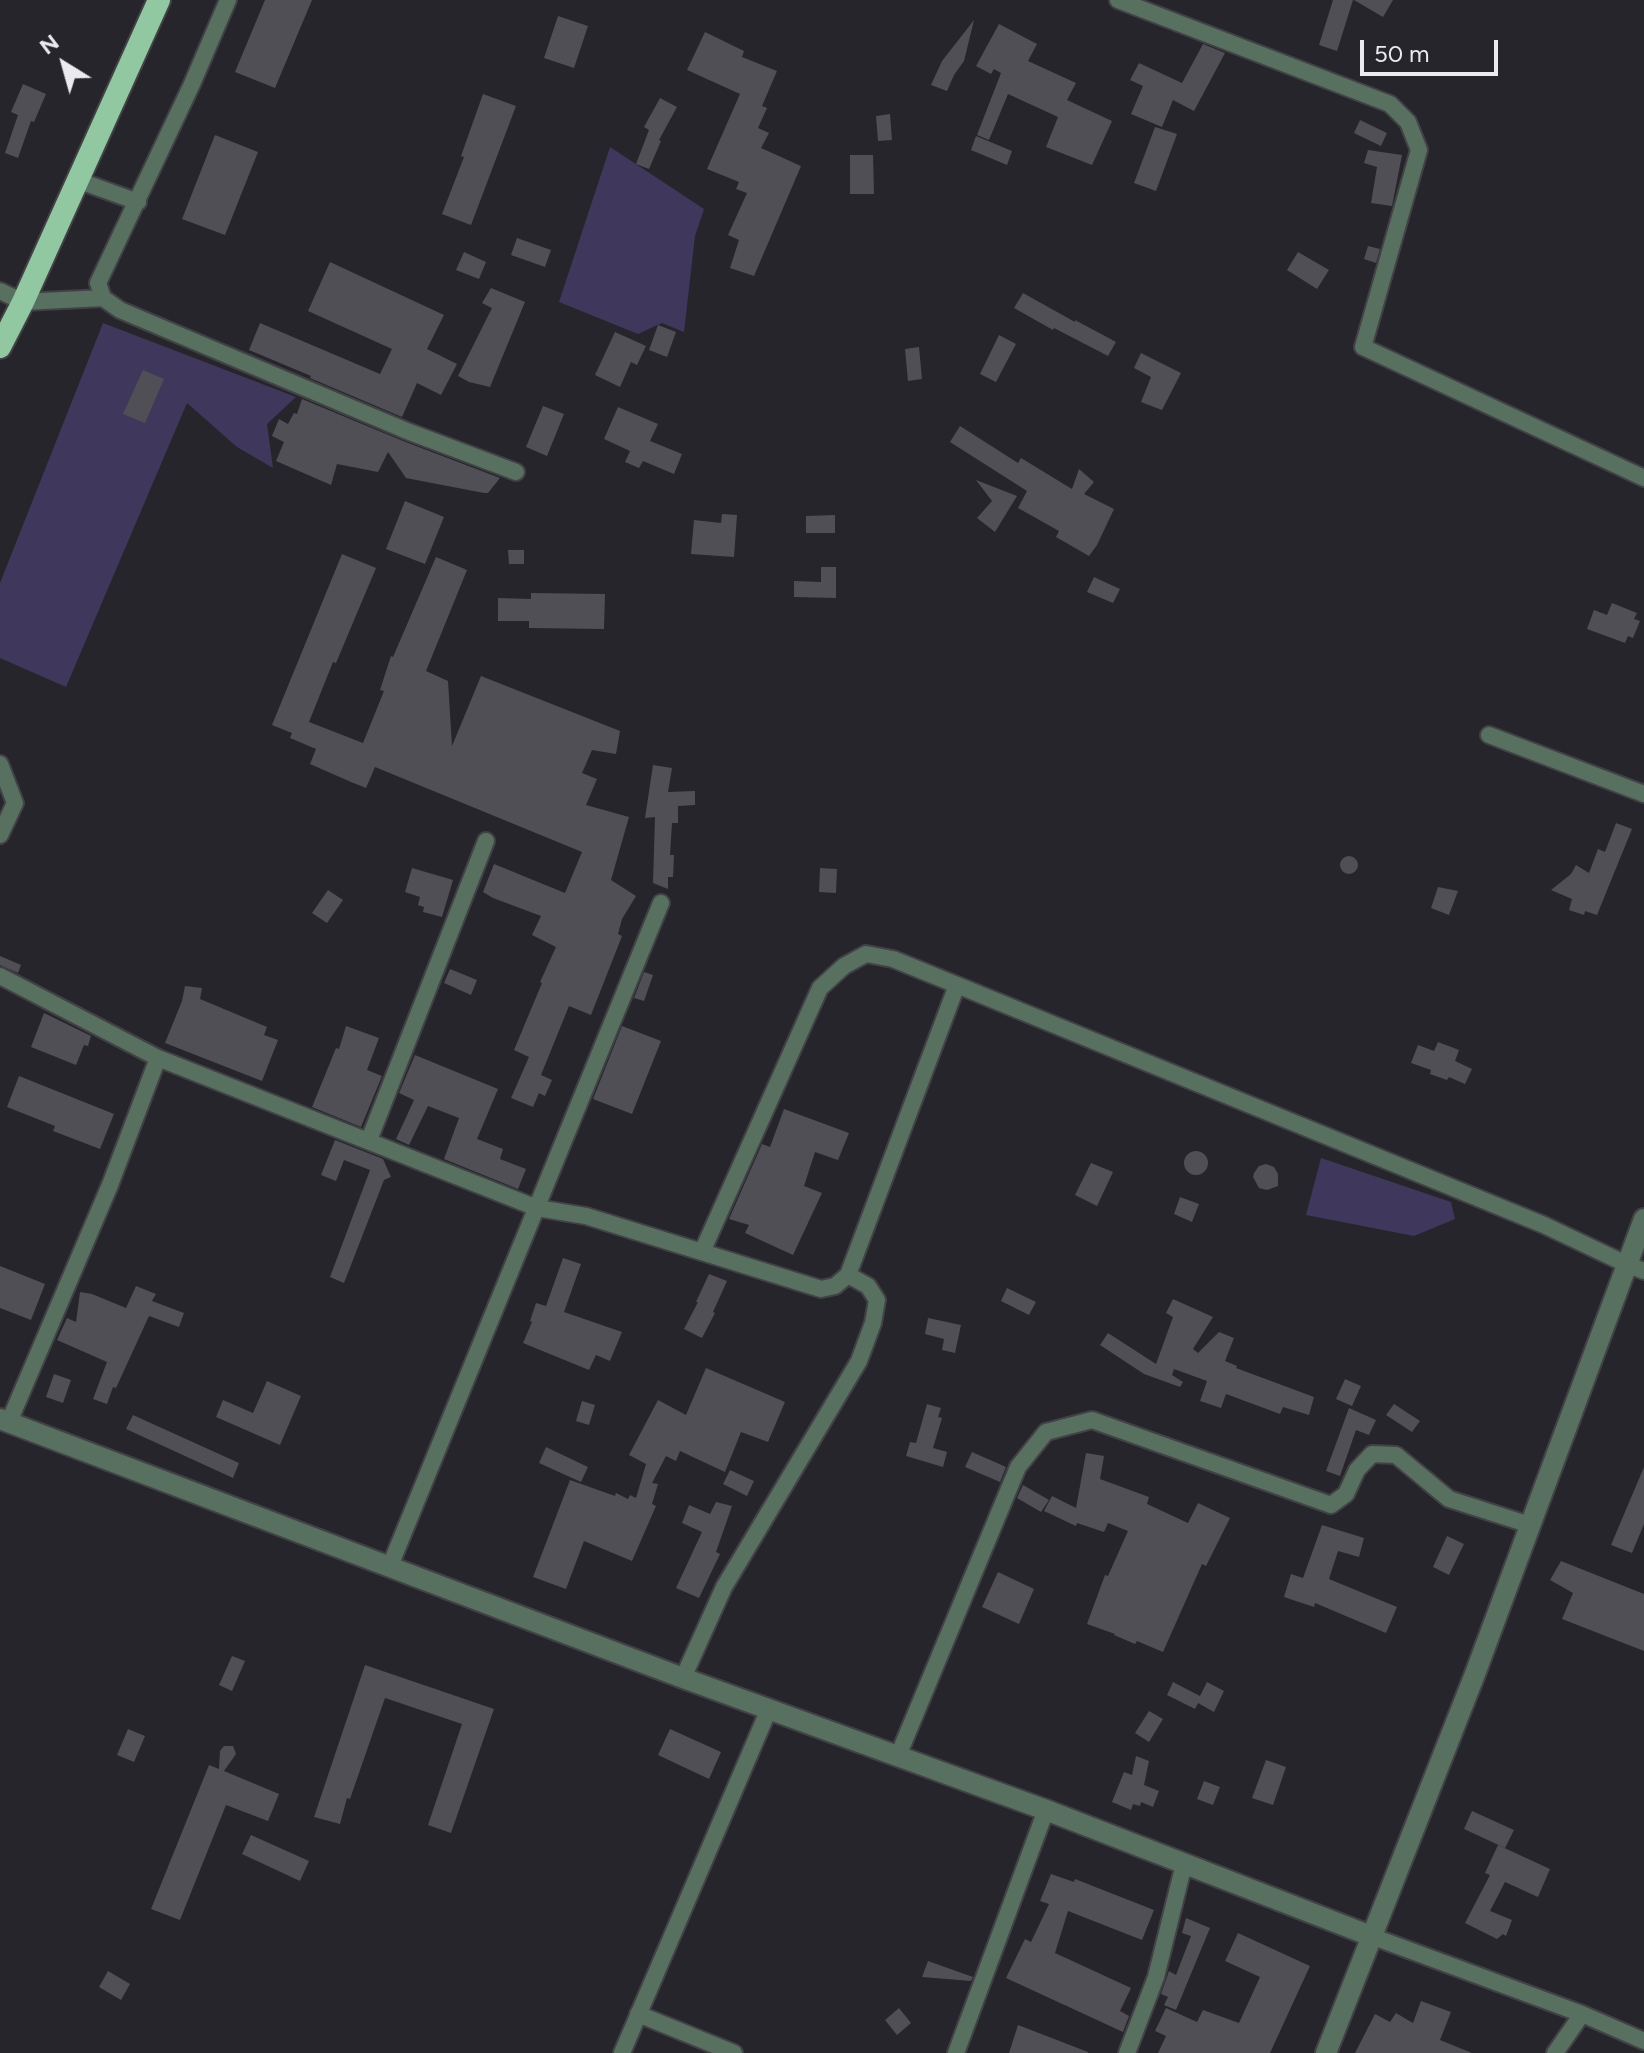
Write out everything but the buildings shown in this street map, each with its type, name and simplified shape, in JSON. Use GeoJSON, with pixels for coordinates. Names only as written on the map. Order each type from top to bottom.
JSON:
{"type":"FeatureCollection","features":[{"type":"Feature","properties":{"kind":"highway"},"geometry":{"type":"LineString","coordinates":[[0,347],[159,0]]}},
{"type":"Feature","properties":{"kind":"street"},"geometry":{"type":"LineString","coordinates":[[228,0],[138,202],[98,283],[103,298],[120,310],[392,425],[516,472]]}},
{"type":"Feature","properties":{"kind":"street"},"geometry":{"type":"LineString","coordinates":[[1118,0],[1390,104],[1408,122],[1419,150],[1363,347],[1644,478]]}},
{"type":"Feature","properties":{"kind":"street"},"geometry":{"type":"LineString","coordinates":[[77,180],[138,202]]}},
{"type":"Feature","properties":{"kind":"street"},"geometry":{"type":"LineString","coordinates":[[0,291],[23,302],[103,298]]}},
{"type":"Feature","properties":{"kind":"street"},"geometry":{"type":"LineString","coordinates":[[1489,735],[1644,794]]}},
{"type":"Feature","properties":{"kind":"street"},"geometry":{"type":"LineString","coordinates":[[0,764],[15,803],[0,835]]}},
{"type":"Feature","properties":{"kind":"street"},"geometry":{"type":"LineString","coordinates":[[369,1140],[486,841]]}},
{"type":"Feature","properties":{"kind":"street"},"geometry":{"type":"LineString","coordinates":[[390,1566],[661,903]]}},
{"type":"Feature","properties":{"kind":"street"},"geometry":{"type":"LineString","coordinates":[[702,1252],[820,988],[844,966],[866,954],[893,959],[957,985],[1544,1225],[1635,1268]]}},
{"type":"Feature","properties":{"kind":"street"},"geometry":{"type":"LineString","coordinates":[[0,976],[158,1058],[537,1208],[586,1216],[821,1289],[835,1286],[848,1275],[957,985]]}},
{"type":"Feature","properties":{"kind":"street"},"geometry":{"type":"LineString","coordinates":[[158,1058],[110,1185],[5,1420],[683,1678],[1046,1810],[1582,2014],[1644,2041]]}},
{"type":"Feature","properties":{"kind":"street"},"geometry":{"type":"LineString","coordinates":[[1326,2053],[1530,1525],[1635,1268],[1644,1219]]}},
{"type":"Feature","properties":{"kind":"street"},"geometry":{"type":"LineString","coordinates":[[683,1678],[724,1587],[859,1361],[873,1323],[877,1300],[868,1286],[848,1275]]}},
{"type":"Feature","properties":{"kind":"street"},"geometry":{"type":"LineString","coordinates":[[898,1756],[1018,1467],[1046,1432],[1092,1420],[1331,1505],[1346,1494],[1357,1470],[1372,1454],[1396,1455],[1449,1499],[1530,1525]]}},
{"type":"Feature","properties":{"kind":"street"},"geometry":{"type":"LineString","coordinates":[[622,2053],[769,1709]]}},
{"type":"Feature","properties":{"kind":"street"},"geometry":{"type":"LineString","coordinates":[[956,2053],[1046,1810]]}},
{"type":"Feature","properties":{"kind":"street"},"geometry":{"type":"LineString","coordinates":[[1127,2053],[1156,1977],[1184,1864]]}},
{"type":"Feature","properties":{"kind":"street"},"geometry":{"type":"LineString","coordinates":[[638,2014],[734,2053]]}},
{"type":"Feature","properties":{"kind":"street"},"geometry":{"type":"LineString","coordinates":[[1555,2053],[1582,2014]]}},
{"type":"Feature","properties":{"kind":"shaded area"},"geometry":{"type":"Polygon","coordinates":[[[610,147],[704,209],[695,236],[684,332],[662,323],[638,334],[559,302],[610,147]]]}},
{"type":"Feature","properties":{"kind":"shaded area"},"geometry":{"type":"Polygon","coordinates":[[[103,323],[296,397],[267,424],[273,468],[237,447],[187,403],[66,687],[0,658],[0,583],[103,323]]]}},
{"type":"Feature","properties":{"kind":"shaded area"},"geometry":{"type":"Polygon","coordinates":[[[1321,1158],[1451,1202],[1455,1219],[1414,1236],[1306,1215],[1321,1158]]]}}]}
